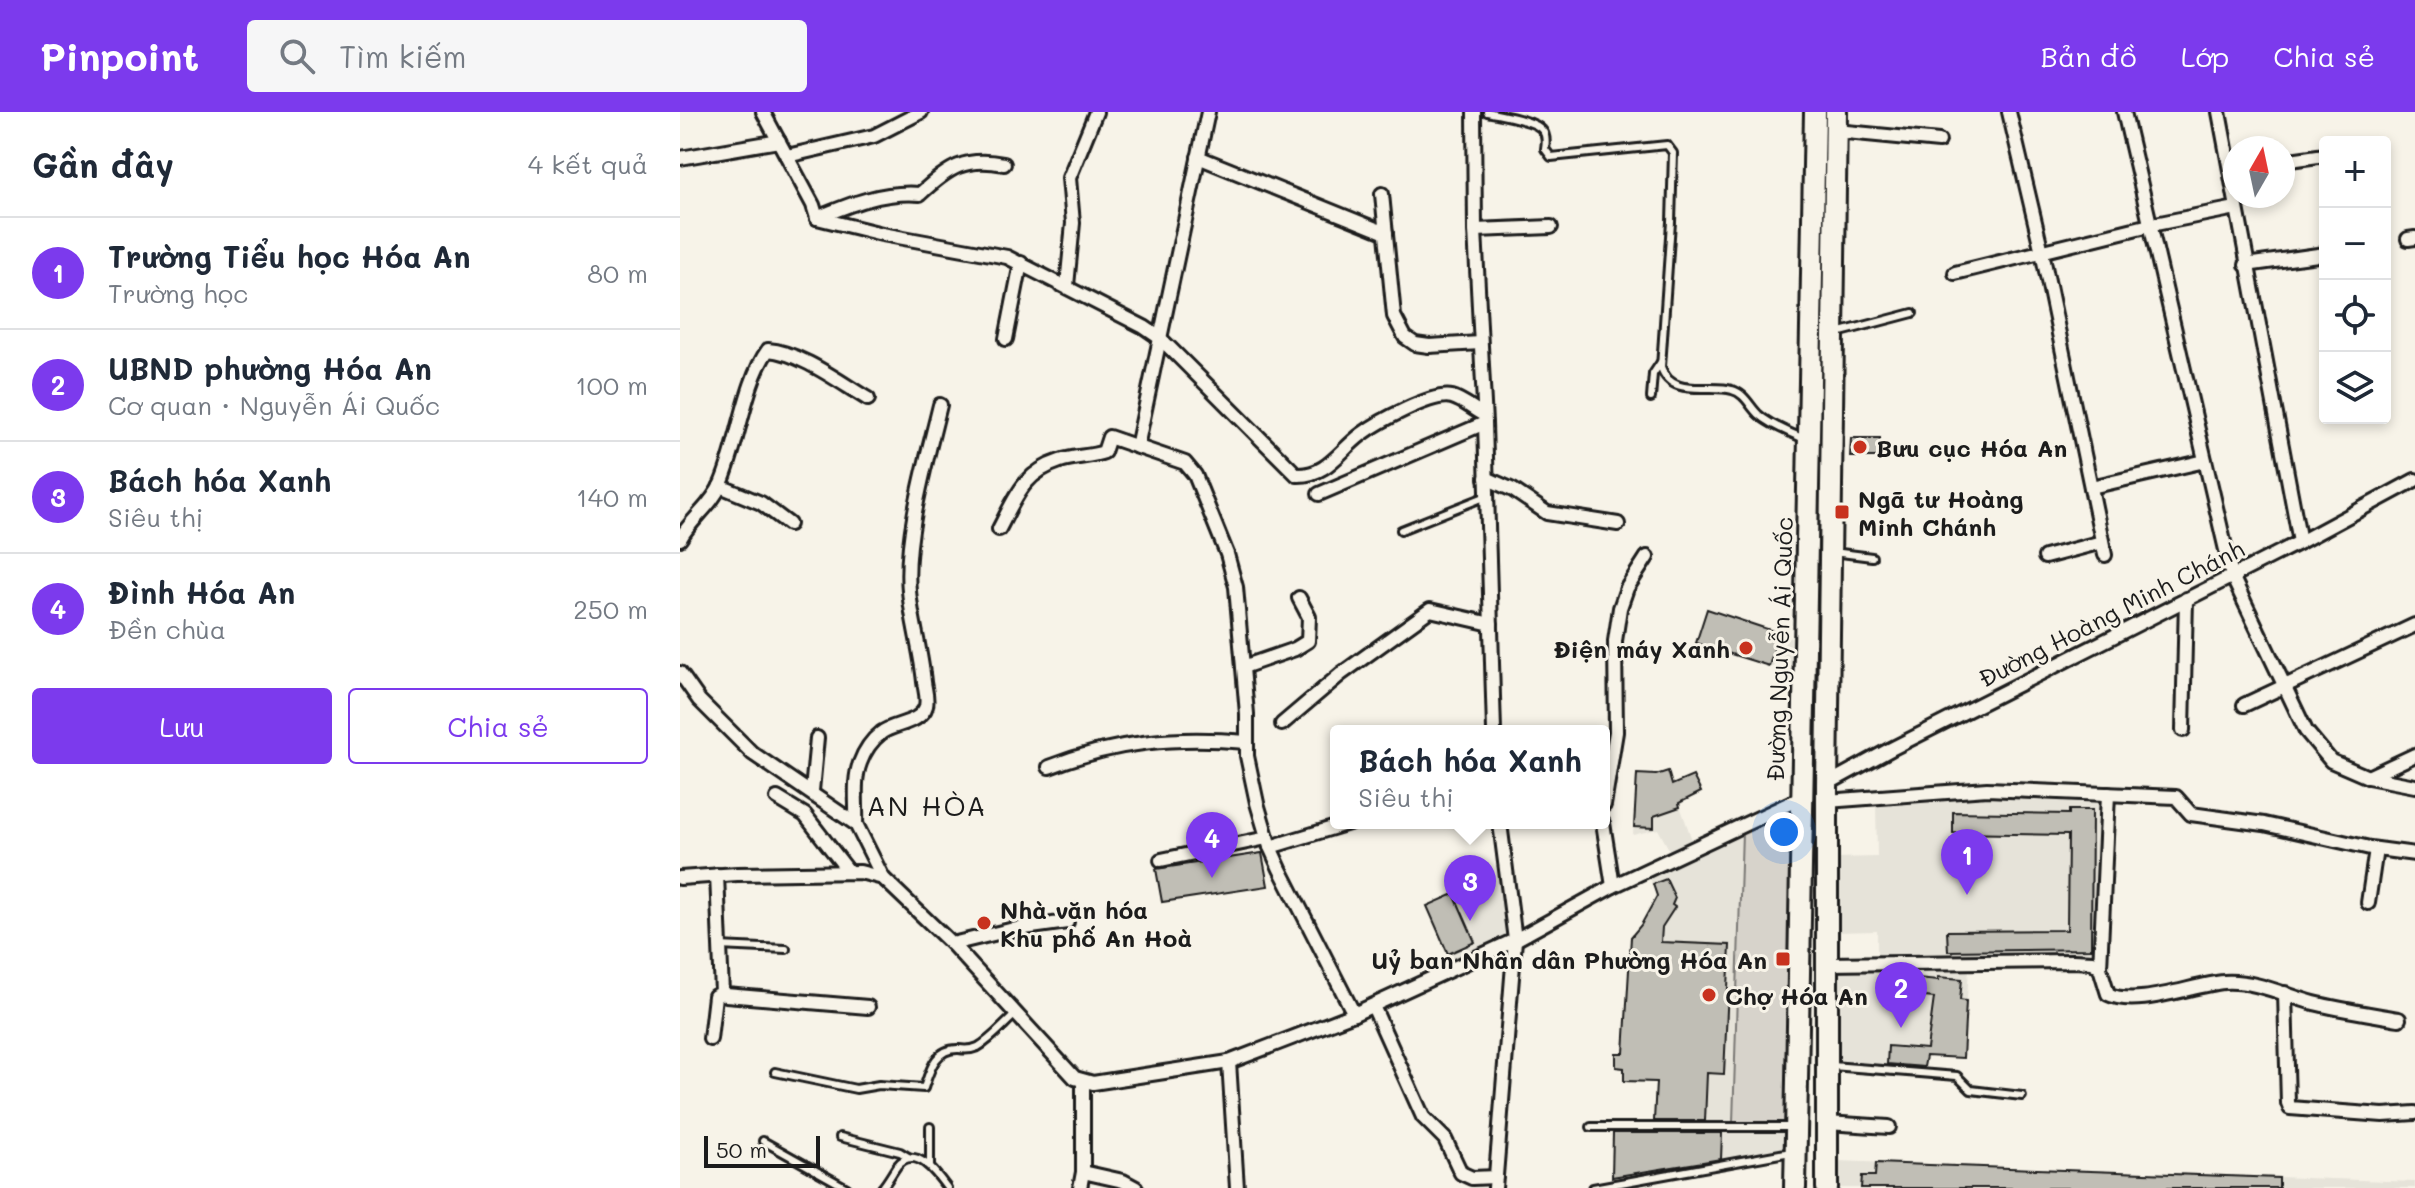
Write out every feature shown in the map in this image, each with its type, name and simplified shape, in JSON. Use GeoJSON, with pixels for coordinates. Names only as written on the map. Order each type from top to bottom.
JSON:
{"type":"FeatureCollection","features":[{"type":"Feature","properties":{"kind":"main road","name":"Đường Nguyễn Ái Quốc"},"geometry":{"type":"LineString","coordinates":[[1795,1188],[1815,112]]}},
{"type":"Feature","properties":{"kind":"main road","name":"Đường Nguyễn Ái Quốc"},"geometry":{"type":"LineString","coordinates":[[1827,1188],[1829,552],[1836,122]]}},
{"type":"Feature","properties":{"kind":"main road"},"geometry":{"type":"LineString","coordinates":[[1801,798],[1827,792]]}},
{"type":"Feature","properties":{"kind":"street"},"geometry":{"type":"LineString","coordinates":[[787,156],[874,136],[921,112]]}},
{"type":"Feature","properties":{"kind":"street"},"geometry":{"type":"LineString","coordinates":[[1067,286],[1073,223],[1069,178],[1096,112]]}},
{"type":"Feature","properties":{"kind":"street"},"geometry":{"type":"LineString","coordinates":[[1137,447],[1208,112]]}},
{"type":"Feature","properties":{"kind":"street"},"geometry":{"type":"LineString","coordinates":[[1474,112],[1475,230],[1485,419],[1494,725]]}},
{"type":"Feature","properties":{"kind":"street"},"geometry":{"type":"LineString","coordinates":[[2009,112],[2042,252],[2105,555]]}},
{"type":"Feature","properties":{"kind":"street"},"geometry":{"type":"LineString","coordinates":[[2124,112],[2232,576],[2306,731],[2331,761],[2368,777],[2415,786]]}},
{"type":"Feature","properties":{"kind":"street"},"geometry":{"type":"LineString","coordinates":[[2219,112],[2224,136]]}},
{"type":"Feature","properties":{"kind":"street"},"geometry":{"type":"LineString","coordinates":[[765,113],[817,218]]}},
{"type":"Feature","properties":{"kind":"street"},"geometry":{"type":"LineString","coordinates":[[1836,122],[1939,141]]}},
{"type":"Feature","properties":{"kind":"street"},"geometry":{"type":"LineString","coordinates":[[680,158],[779,141]]}},
{"type":"Feature","properties":{"kind":"street"},"geometry":{"type":"LineString","coordinates":[[2295,159],[2319,156]]}},
{"type":"Feature","properties":{"kind":"street"},"geometry":{"type":"LineString","coordinates":[[1198,157],[1386,233]]}},
{"type":"Feature","properties":{"kind":"street"},"geometry":{"type":"LineString","coordinates":[[817,218],[858,201],[899,192],[920,194],[943,172],[966,162],[985,160],[1004,164]]}},
{"type":"Feature","properties":{"kind":"street"},"geometry":{"type":"LineString","coordinates":[[1382,194],[1394,316],[1405,337],[1415,344],[1429,346],[1480,343]]}},
{"type":"Feature","properties":{"kind":"street"},"geometry":{"type":"LineString","coordinates":[[1955,273],[2150,225],[2236,208],[2300,542]]}},
{"type":"Feature","properties":{"kind":"street"},"geometry":{"type":"LineString","coordinates":[[817,218],[882,234],[1007,257],[1067,286],[1160,338],[1297,475],[1319,473],[1363,433],[1439,396],[1454,397],[1485,419]]}},
{"type":"Feature","properties":{"kind":"street"},"geometry":{"type":"LineString","coordinates":[[1475,230],[1551,227]]}},
{"type":"Feature","properties":{"kind":"street"},"geometry":{"type":"LineString","coordinates":[[2246,265],[2319,255]]}},
{"type":"Feature","properties":{"kind":"street"},"geometry":{"type":"LineString","coordinates":[[1006,339],[1021,263]]}},
{"type":"Feature","properties":{"kind":"street"},"geometry":{"type":"LineString","coordinates":[[680,539],[720,486],[751,387],[768,350],[787,354],[821,370],[868,399]]}},
{"type":"Feature","properties":{"kind":"street"},"geometry":{"type":"LineString","coordinates":[[940,405],[912,534],[909,589],[921,654],[927,700],[925,710],[915,719],[880,733],[870,745],[856,778],[856,824],[883,878],[952,944],[1075,1078],[1093,1083],[1229,1062],[1354,1014],[1515,940],[1613,886],[1801,798]]}},
{"type":"Feature","properties":{"kind":"street"},"geometry":{"type":"LineString","coordinates":[[1319,494],[1485,419]]}},
{"type":"Feature","properties":{"kind":"street"},"geometry":{"type":"LineString","coordinates":[[999,529],[1025,480],[1036,471],[1062,460],[1104,452],[1109,437],[1185,463],[1195,475],[1227,554],[1236,587],[1247,756],[1268,842],[1354,1014]]}},
{"type":"Feature","properties":{"kind":"street"},"geometry":{"type":"LineString","coordinates":[[2091,487],[2205,461]]}},
{"type":"Feature","properties":{"kind":"street"},"geometry":{"type":"LineString","coordinates":[[1486,478],[1513,490],[1547,513],[1618,524]]}},
{"type":"Feature","properties":{"kind":"street","name":"Đường Hoàng Minh Chánh"},"geometry":{"type":"LineString","coordinates":[[1827,792],[1891,749],[2300,542],[2415,480]]}},
{"type":"Feature","properties":{"kind":"street"},"geometry":{"type":"LineString","coordinates":[[720,486],[761,503],[789,524]]}},
{"type":"Feature","properties":{"kind":"street"},"geometry":{"type":"LineString","coordinates":[[2045,557],[2102,542]]}},
{"type":"Feature","properties":{"kind":"street"},"geometry":{"type":"LineString","coordinates":[[1610,768],[1616,732],[1615,641],[1620,608],[1627,588],[1647,557]]}},
{"type":"Feature","properties":{"kind":"street"},"geometry":{"type":"LineString","coordinates":[[1243,667],[1295,649],[1308,641],[1309,617],[1299,598]]}},
{"type":"Feature","properties":{"kind":"street"},"geometry":{"type":"LineString","coordinates":[[2183,730],[2186,599]]}},
{"type":"Feature","properties":{"kind":"street"},"geometry":{"type":"LineString","coordinates":[[1282,724],[1341,674],[1430,610],[1491,624]]}},
{"type":"Feature","properties":{"kind":"street"},"geometry":{"type":"LineString","coordinates":[[2244,705],[2415,625]]}},
{"type":"Feature","properties":{"kind":"street"},"geometry":{"type":"LineString","coordinates":[[680,673],[699,700],[752,753],[812,791],[856,824]]}},
{"type":"Feature","properties":{"kind":"street"},"geometry":{"type":"LineString","coordinates":[[812,791],[817,738]]}},
{"type":"Feature","properties":{"kind":"street"},"geometry":{"type":"LineString","coordinates":[[1049,767],[1136,742],[1193,738],[1247,742]]}},
{"type":"Feature","properties":{"kind":"street"},"geometry":{"type":"LineString","coordinates":[[2368,777],[2415,755]]}},
{"type":"Feature","properties":{"kind":"street"},"geometry":{"type":"LineString","coordinates":[[1827,792],[1987,789],[2176,797],[2191,814],[2264,824],[2376,849],[2415,854]]}},
{"type":"Feature","properties":{"kind":"street"},"geometry":{"type":"LineString","coordinates":[[2108,794],[2100,968],[2108,994],[2116,998],[2141,997],[2225,982],[2261,985],[2314,1003],[2399,1019]]}},
{"type":"Feature","properties":{"kind":"street"},"geometry":{"type":"LineString","coordinates":[[777,798],[805,815],[849,872]]}},
{"type":"Feature","properties":{"kind":"street"},"geometry":{"type":"LineString","coordinates":[[1161,860],[1268,842],[1330,827]]}},
{"type":"Feature","properties":{"kind":"street"},"geometry":{"type":"LineString","coordinates":[[1373,1006],[1423,1117],[1445,1139],[1461,1173],[1495,1182],[1515,940],[1501,829]]}},
{"type":"Feature","properties":{"kind":"street"},"geometry":{"type":"LineString","coordinates":[[1604,829],[1613,886]]}},
{"type":"Feature","properties":{"kind":"street"},"geometry":{"type":"LineString","coordinates":[[2368,903],[2376,849]]}},
{"type":"Feature","properties":{"kind":"street"},"geometry":{"type":"LineString","coordinates":[[680,878],[849,872],[870,873],[883,878]]}},
{"type":"Feature","properties":{"kind":"street"},"geometry":{"type":"LineString","coordinates":[[717,875],[722,993]]}},
{"type":"Feature","properties":{"kind":"street"},"geometry":{"type":"LineString","coordinates":[[952,944],[1010,930],[1067,922]]}},
{"type":"Feature","properties":{"kind":"street"},"geometry":{"type":"LineString","coordinates":[[1827,964],[2073,961],[2092,962],[2100,968]]}},
{"type":"Feature","properties":{"kind":"street"},"geometry":{"type":"LineString","coordinates":[[710,1039],[713,1003],[715,996],[722,993],[868,1007]]}},
{"type":"Feature","properties":{"kind":"street"},"geometry":{"type":"LineString","coordinates":[[2285,993],[2290,1108],[2383,1115],[2415,1113]]}},
{"type":"Feature","properties":{"kind":"street"},"geometry":{"type":"LineString","coordinates":[[1229,1062],[1237,1188]]}},
{"type":"Feature","properties":{"kind":"street"},"geometry":{"type":"LineString","coordinates":[[1080,1188],[1083,1172],[1083,1081]]}},
{"type":"Feature","properties":{"kind":"street"},"geometry":{"type":"LineString","coordinates":[[1827,1123],[1889,1127]]}},
{"type":"Feature","properties":{"kind":"street"},"geometry":{"type":"LineString","coordinates":[[1083,1172],[1123,1181],[1136,1188]]}},
{"type":"Feature","properties":{"kind":"lane"},"geometry":{"type":"LineString","coordinates":[[1487,112],[1533,124],[1543,130],[1545,149],[1551,157],[1667,145],[1673,153],[1661,362],[1663,374],[1669,382],[1703,390],[1732,389],[1740,393],[1760,416],[1811,442]]}},
{"type":"Feature","properties":{"kind":"lane"},"geometry":{"type":"LineString","coordinates":[[1833,334],[1913,313]]}},
{"type":"Feature","properties":{"kind":"lane"},"geometry":{"type":"LineString","coordinates":[[1651,398],[1653,374],[1661,362]]}},
{"type":"Feature","properties":{"kind":"lane"},"geometry":{"type":"LineString","coordinates":[[1401,530],[1487,496]]}},
{"type":"Feature","properties":{"kind":"lane"},"geometry":{"type":"LineString","coordinates":[[1829,552],[1872,557]]}},
{"type":"Feature","properties":{"kind":"lane"},"geometry":{"type":"LineString","coordinates":[[719,946],[786,949]]}},
{"type":"Feature","properties":{"kind":"lane"},"geometry":{"type":"LineString","coordinates":[[775,1072],[856,1089],[879,1085],[924,1088],[931,1065],[939,1055],[954,1049],[971,1050],[979,1046],[1017,1013]]}},
{"type":"Feature","properties":{"kind":"lane"},"geometry":{"type":"LineString","coordinates":[[1828,1065],[1957,1076],[1971,1090],[2022,1096]]}},
{"type":"Feature","properties":{"kind":"lane"},"geometry":{"type":"LineString","coordinates":[[930,1127],[930,1166]]}},
{"type":"Feature","properties":{"kind":"lane"},"geometry":{"type":"LineString","coordinates":[[1591,1127],[1796,1127]]}},
{"type":"Feature","properties":{"kind":"lane"},"geometry":{"type":"LineString","coordinates":[[840,1137],[900,1152],[910,1158]]}},
{"type":"Feature","properties":{"kind":"lane"},"geometry":{"type":"LineString","coordinates":[[763,1141],[847,1188]]}},
{"type":"Feature","properties":{"kind":"lane"},"geometry":{"type":"LineString","coordinates":[[1593,1188],[1601,1184],[1795,1151]]}},
{"type":"Feature","properties":{"kind":"lane"},"geometry":{"type":"LineString","coordinates":[[882,1188],[898,1164],[917,1158],[930,1166],[947,1188]]}},
{"type":"Feature","properties":{"kind":"shaded area","name":"Điện máy Xanh"},"geometry":{"type":"Polygon","coordinates":[[[1707,609],[1797,640],[1796,674],[1696,643],[1707,609]]]}},
{"type":"Feature","properties":{"kind":"shaded area"},"geometry":{"type":"Polygon","coordinates":[[[1668,771],[1693,843],[1671,853],[1658,829],[1633,835],[1637,774],[1656,775],[1668,771]]]}},
{"type":"Feature","properties":{"kind":"shaded area"},"geometry":{"type":"Polygon","coordinates":[[[1987,794],[2102,800],[2095,957],[1877,959],[1877,931],[1836,932],[1835,858],[1877,857],[1876,804],[1987,794]]]}},
{"type":"Feature","properties":{"kind":"shaded area","name":"Chợ Hóa An"},"geometry":{"type":"Polygon","coordinates":[[[1792,808],[1787,1147],[1612,1177],[1613,1130],[1653,1129],[1655,1082],[1624,1081],[1624,1068],[1616,1067],[1616,1053],[1624,1052],[1641,925],[1657,897],[1649,876],[1792,808]]]}},
{"type":"Feature","properties":{"kind":"shaded area"},"geometry":{"type":"Polygon","coordinates":[[[1792,808],[1787,1124],[1733,1123],[1742,832],[1792,808]]]}},
{"type":"Feature","properties":{"kind":"shaded area"},"geometry":{"type":"Polygon","coordinates":[[[1501,874],[1509,937],[1452,964],[1427,906],[1501,874]]]}},
{"type":"Feature","properties":{"kind":"shaded area"},"geometry":{"type":"Polygon","coordinates":[[[1969,968],[1963,1058],[1926,1056],[1924,1070],[1838,1062],[1836,969],[1969,968]]]}},
{"type":"Feature","properties":{"kind":"shaded area"},"geometry":{"type":"Polygon","coordinates":[[[1836,1161],[2415,1182],[2415,1188],[1836,1188],[1836,1161]]]}},
{"type":"Feature","properties":{"kind":"building","name":"Bưu cục Hóa An"},"geometry":{"type":"Polygon","coordinates":[[[1851,438],[1880,438],[1880,457],[1850,457],[1851,438]]]}},
{"type":"Feature","properties":{"kind":"building","name":"Điện máy Xanh"},"geometry":{"type":"Polygon","coordinates":[[[1707,609],[1779,633],[1769,666],[1696,643],[1707,609]]]}},
{"type":"Feature","properties":{"kind":"building"},"geometry":{"type":"Polygon","coordinates":[[[1668,771],[1672,785],[1693,776],[1701,792],[1679,803],[1680,807],[1654,816],[1654,828],[1634,827],[1637,774],[1656,775],[1668,771]]]}},
{"type":"Feature","properties":{"kind":"building"},"geometry":{"type":"Polygon","coordinates":[[[2069,810],[2092,810],[2091,949],[1948,951],[1947,931],[2067,930],[2068,835],[1953,833],[1953,812],[2069,814],[2069,810]]]}},
{"type":"Feature","properties":{"kind":"building"},"geometry":{"type":"Polygon","coordinates":[[[1262,853],[1268,886],[1162,902],[1156,869],[1262,853]]]}},
{"type":"Feature","properties":{"kind":"building"},"geometry":{"type":"Polygon","coordinates":[[[1666,879],[1675,898],[1672,905],[1675,907],[1662,927],[1661,942],[1730,945],[1724,1074],[1707,1073],[1705,1121],[1654,1121],[1656,1082],[1624,1081],[1624,1068],[1616,1067],[1616,1053],[1624,1053],[1631,937],[1657,896],[1653,884],[1666,879]]]}},
{"type":"Feature","properties":{"kind":"building"},"geometry":{"type":"Polygon","coordinates":[[[1454,894],[1475,942],[1448,954],[1427,906],[1454,894]]]}},
{"type":"Feature","properties":{"kind":"building"},"geometry":{"type":"Polygon","coordinates":[[[1885,975],[1962,979],[1960,1000],[1966,1001],[1963,1058],[1926,1056],[1924,1067],[1887,1064],[1888,1046],[1927,1049],[1934,998],[1884,993],[1885,975]]]}},
{"type":"Feature","properties":{"kind":"building"},"geometry":{"type":"Polygon","coordinates":[[[1613,1133],[1722,1133],[1721,1159],[1612,1177],[1613,1133]]]}},
{"type":"Feature","properties":{"kind":"building"},"geometry":{"type":"Polygon","coordinates":[[[1876,1163],[2279,1178],[2279,1188],[1861,1188],[1862,1176],[1875,1176],[1876,1163]]]}},
{"type":"Feature","properties":{"kind":"place","name":"Bưu cục Hóa An"},"geometry":{"type":"Point","coordinates":[1860,447]}},
{"type":"Feature","properties":{"kind":"place","name":"Ngã tư Hoàng Minh Chánh"},"geometry":{"type":"Point","coordinates":[1842,512]}},
{"type":"Feature","properties":{"kind":"place","name":"Điện máy Xanh"},"geometry":{"type":"Point","coordinates":[1746,648]}},
{"type":"Feature","properties":{"kind":"place","name":"Đình Hóa An"},"geometry":{"type":"Point","coordinates":[1212,878]}},
{"type":"Feature","properties":{"kind":"place","name":"Trường Tiểu học Hóa An"},"geometry":{"type":"Point","coordinates":[1967,895]}},
{"type":"Feature","properties":{"kind":"place","name":"Bách hóa Xanh"},"geometry":{"type":"Point","coordinates":[1470,921]}},
{"type":"Feature","properties":{"kind":"place","name":"Nhà văn hóa Khu phố An Hoà"},"geometry":{"type":"Point","coordinates":[984,923]}},
{"type":"Feature","properties":{"kind":"place","name":"Uỷ ban Nhân dân Phường Hóa An"},"geometry":{"type":"Point","coordinates":[1783,959]}},
{"type":"Feature","properties":{"kind":"place","name":"Chợ Hóa An"},"geometry":{"type":"Point","coordinates":[1709,995]}},
{"type":"Feature","properties":{"kind":"place","name":"UBND phường Hóa An"},"geometry":{"type":"Point","coordinates":[1901,1028]}},
{"type":"Feature","properties":{"kind":"district","name":"AN HÒA"},"geometry":{"type":"Point","coordinates":[927,805]}}]}
